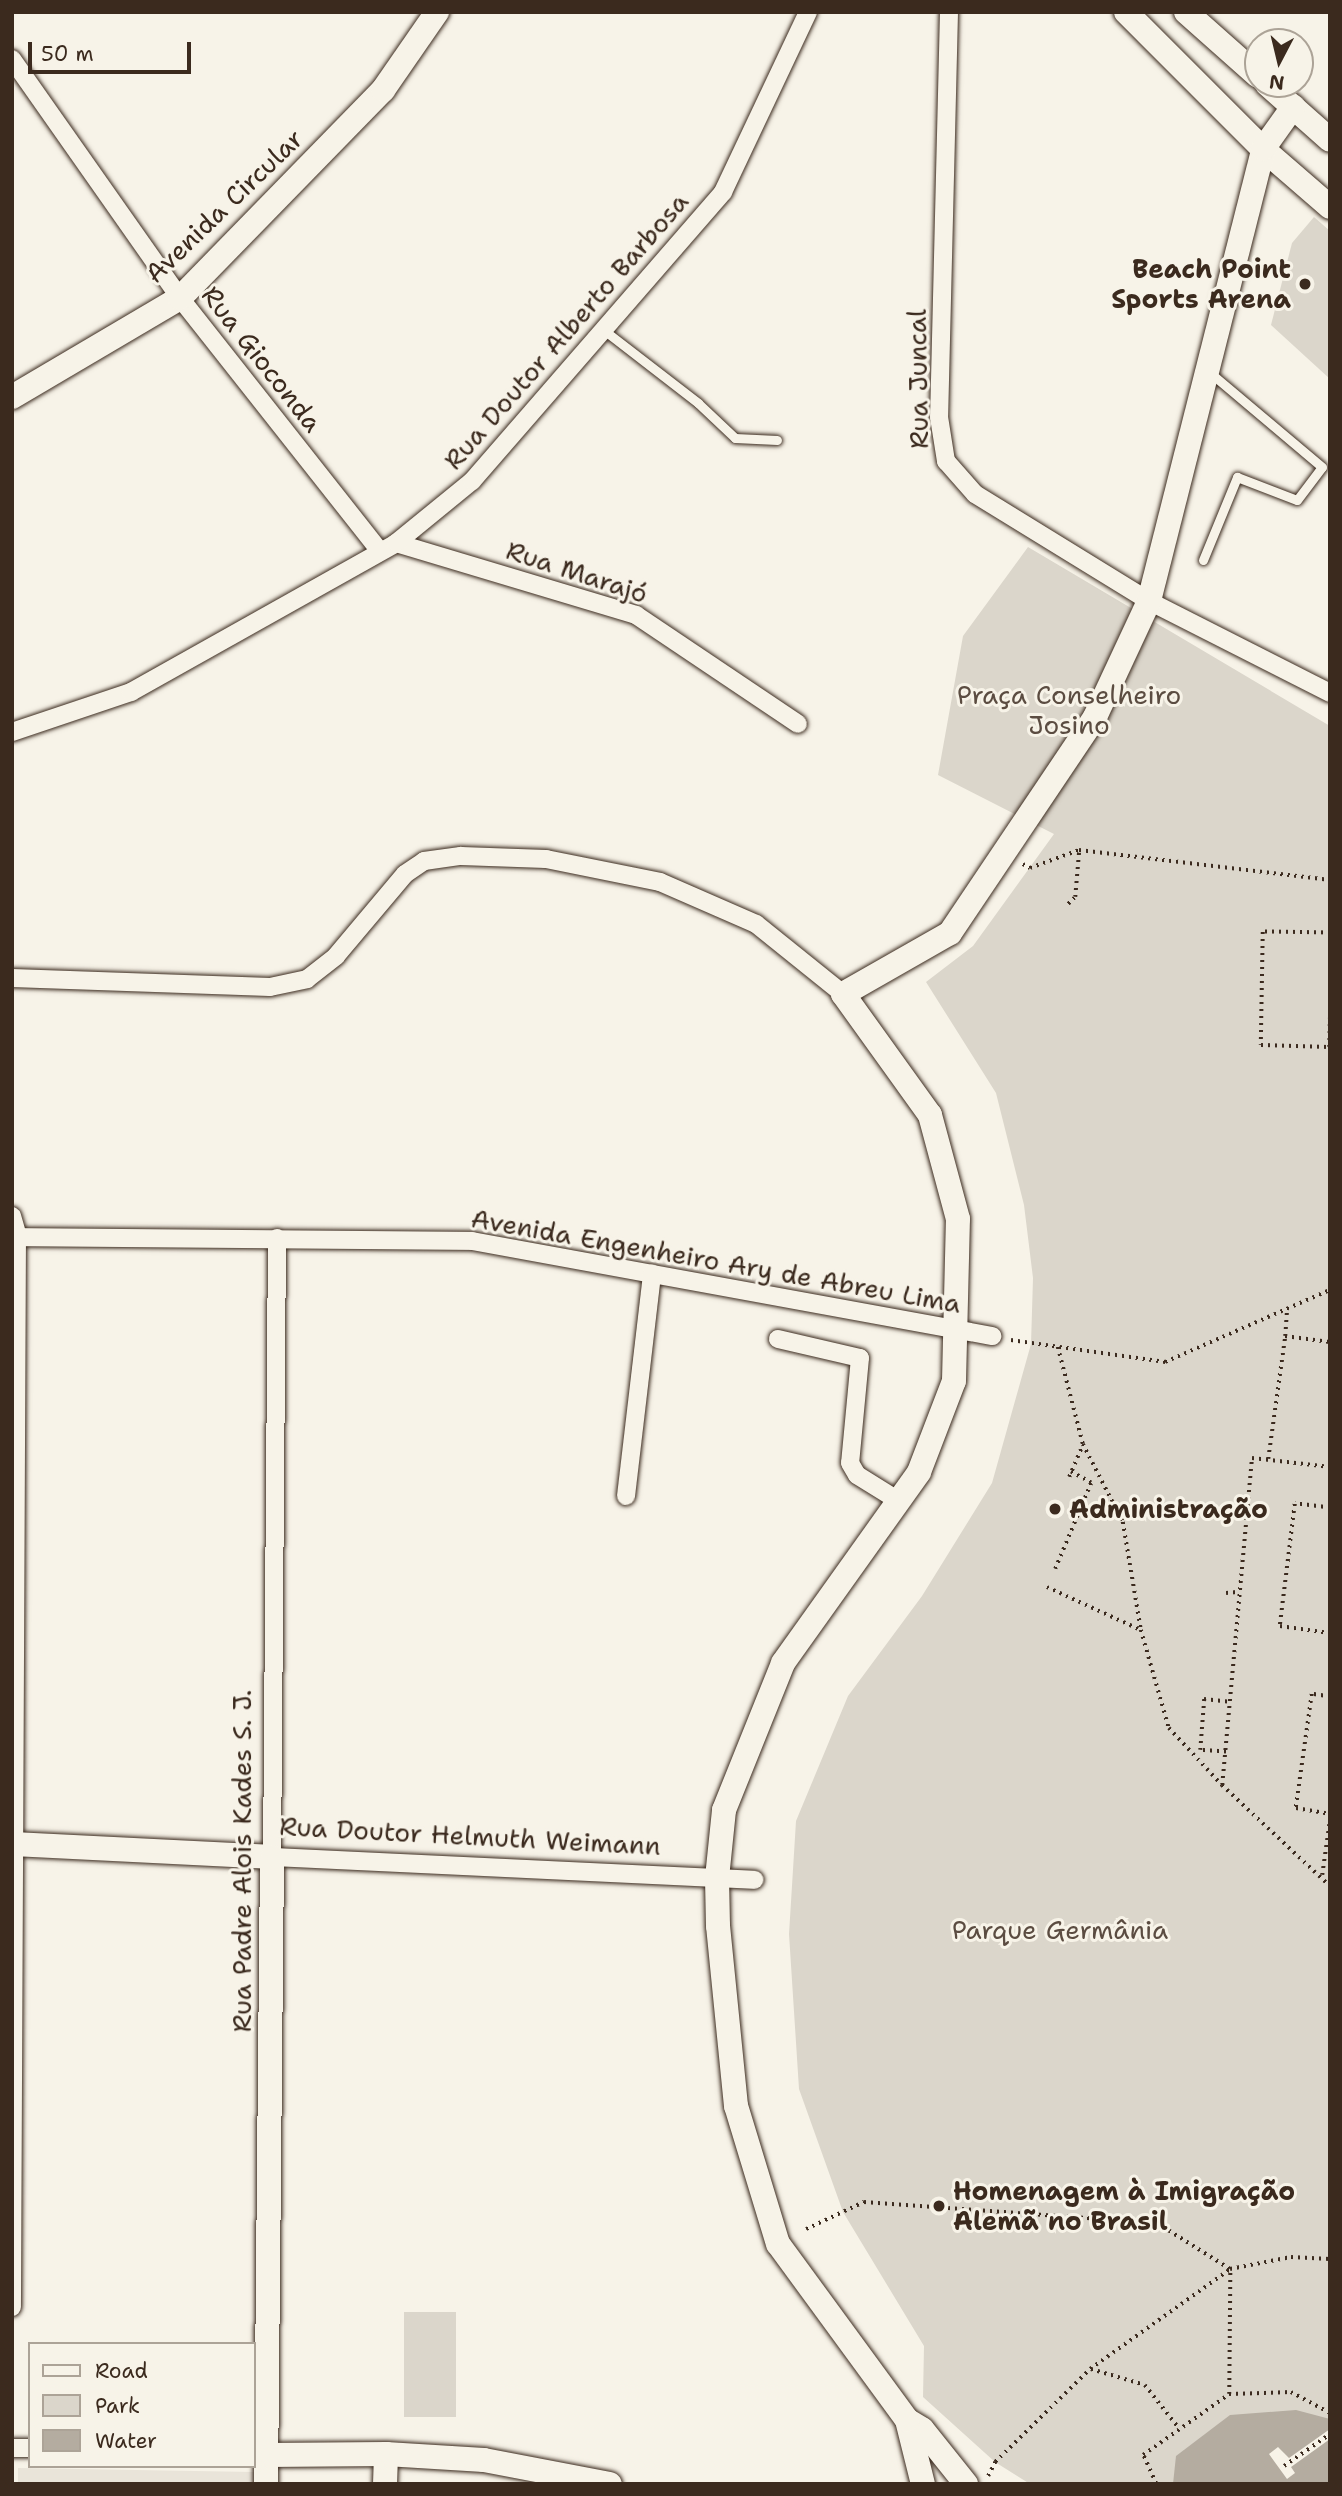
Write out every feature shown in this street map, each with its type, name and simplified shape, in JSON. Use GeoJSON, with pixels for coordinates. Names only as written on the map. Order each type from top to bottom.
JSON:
{"type":"FeatureCollection","features":[{"type":"Feature","properties":{"kind":"street","name":"Avenida Circular"},"geometry":{"type":"LineString","coordinates":[[12,397],[180,298],[383,90],[437,12]]}},
{"type":"Feature","properties":{"kind":"street","name":"Rua Doutor Alberto Barbosa"},"geometry":{"type":"LineString","coordinates":[[12,732],[131,692],[388,546],[472,481],[723,192],[808,12]]}},
{"type":"Feature","properties":{"kind":"street","name":"Rua Juncal"},"geometry":{"type":"LineString","coordinates":[[949,12],[939,416],[946,461],[975,494],[1149,601],[1330,693]]}},
{"type":"Feature","properties":{"kind":"street"},"geometry":{"type":"LineString","coordinates":[[1126,12],[1263,149],[1330,208]]}},
{"type":"Feature","properties":{"kind":"street"},"geometry":{"type":"LineString","coordinates":[[1194,15],[1244,63]]}},
{"type":"Feature","properties":{"kind":"street","name":"Rua Gioconda"},"geometry":{"type":"LineString","coordinates":[[12,59],[180,298],[388,546]]}},
{"type":"Feature","properties":{"kind":"street"},"geometry":{"type":"LineString","coordinates":[[1283,98],[1330,140]]}},
{"type":"Feature","properties":{"kind":"street"},"geometry":{"type":"LineString","coordinates":[[843,994],[950,933],[1095,717],[1149,601],[1263,149],[1293,107]]}},
{"type":"Feature","properties":{"kind":"street","name":"Rua Marajó"},"geometry":{"type":"LineString","coordinates":[[388,546],[636,615],[799,724]]}},
{"type":"Feature","properties":{"kind":"street"},"geometry":{"type":"LineString","coordinates":[[12,978],[270,987],[307,979],[336,956],[391,886],[414,868],[440,858],[497,857],[599,867],[660,882],[756,924],[843,994],[930,1115],[958,1219],[954,1381],[919,1472],[783,1663],[724,1810],[717,1878],[736,2106],[778,2244],[907,2420],[923,2484]]}},
{"type":"Feature","properties":{"kind":"street"},"geometry":{"type":"LineString","coordinates":[[12,2307],[15,1844],[14,1229]]}},
{"type":"Feature","properties":{"kind":"street","name":"Avenida Engenheiro Ary de Abreu Lima"},"geometry":{"type":"LineString","coordinates":[[14,1229],[277,1238],[472,1241],[992,1336]]}},
{"type":"Feature","properties":{"kind":"street","name":"Rua Padre Alois Kades S. J."},"geometry":{"type":"LineString","coordinates":[[266,2484],[260,2455],[272,1857],[277,1238]]}},
{"type":"Feature","properties":{"kind":"street"},"geometry":{"type":"LineString","coordinates":[[626,1496],[652,1275]]}},
{"type":"Feature","properties":{"kind":"street"},"geometry":{"type":"LineString","coordinates":[[778,1339],[860,1358],[850,1463],[857,1475],[899,1501]]}},
{"type":"Feature","properties":{"kind":"street","name":"Rua Doutor Helmuth Weimann"},"geometry":{"type":"LineString","coordinates":[[15,1844],[754,1880]]}},
{"type":"Feature","properties":{"kind":"street"},"geometry":{"type":"LineString","coordinates":[[907,2420],[922,2429],[966,2484]]}},
{"type":"Feature","properties":{"kind":"street"},"geometry":{"type":"LineString","coordinates":[[385,2484],[386,2454]]}},
{"type":"Feature","properties":{"kind":"street"},"geometry":{"type":"LineString","coordinates":[[260,2455],[386,2454],[484,2460],[610,2484]]}},
{"type":"Feature","properties":{"kind":"lane"},"geometry":{"type":"LineString","coordinates":[[605,331],[698,403],[735,438],[777,440]]}},
{"type":"Feature","properties":{"kind":"lane"},"geometry":{"type":"LineString","coordinates":[[1203,560],[1237,477],[1297,500],[1322,467],[1208,371]]}},
{"type":"Feature","properties":{"kind":"path"},"geometry":{"type":"LineString","coordinates":[[1068,904],[1075,897],[1079,850]]}},
{"type":"Feature","properties":{"kind":"path"},"geometry":{"type":"LineString","coordinates":[[1003,853],[1030,867],[1079,850],[1330,880]]}},
{"type":"Feature","properties":{"kind":"path"},"geometry":{"type":"LineString","coordinates":[[1330,933],[1264,932],[1261,1045],[1329,1047],[1330,1007]]}},
{"type":"Feature","properties":{"kind":"path"},"geometry":{"type":"LineString","coordinates":[[992,1336],[1165,1362],[1330,1290]]}},
{"type":"Feature","properties":{"kind":"path"},"geometry":{"type":"LineString","coordinates":[[1268,1460],[1287,1308]]}},
{"type":"Feature","properties":{"kind":"path"},"geometry":{"type":"LineString","coordinates":[[1285,1336],[1330,1342]]}},
{"type":"Feature","properties":{"kind":"path"},"geometry":{"type":"LineString","coordinates":[[1058,1347],[1083,1444],[1123,1522],[1141,1630],[1170,1728],[1222,1786],[1330,1886]]}},
{"type":"Feature","properties":{"kind":"path"},"geometry":{"type":"LineString","coordinates":[[1055,1569],[1091,1483],[1070,1475],[1083,1444]]}},
{"type":"Feature","properties":{"kind":"path"},"geometry":{"type":"LineString","coordinates":[[1222,1786],[1232,1702],[1237,1592],[1252,1458],[1330,1467]]}},
{"type":"Feature","properties":{"kind":"path"},"geometry":{"type":"LineString","coordinates":[[1330,1508],[1295,1504],[1280,1626],[1330,1633]]}},
{"type":"Feature","properties":{"kind":"path"},"geometry":{"type":"LineString","coordinates":[[1047,1587],[1141,1630]]}},
{"type":"Feature","properties":{"kind":"path"},"geometry":{"type":"LineString","coordinates":[[1226,1593],[1237,1592]]}},
{"type":"Feature","properties":{"kind":"path"},"geometry":{"type":"LineString","coordinates":[[1322,1876],[1330,1816],[1296,1808],[1312,1694],[1330,1697]]}},
{"type":"Feature","properties":{"kind":"path"},"geometry":{"type":"LineString","coordinates":[[1226,1752],[1200,1750],[1204,1699],[1232,1702]]}},
{"type":"Feature","properties":{"kind":"path"},"geometry":{"type":"LineString","coordinates":[[806,2230],[863,2202],[1157,2223],[1230,2269]]}},
{"type":"Feature","properties":{"kind":"path"},"geometry":{"type":"LineString","coordinates":[[985,2484],[995,2462],[1090,2369],[1230,2269],[1291,2257],[1330,2259]]}},
{"type":"Feature","properties":{"kind":"path"},"geometry":{"type":"LineString","coordinates":[[1229,2394],[1230,2269]]}},
{"type":"Feature","properties":{"kind":"path"},"geometry":{"type":"LineString","coordinates":[[1090,2369],[1145,2385],[1178,2427]]}},
{"type":"Feature","properties":{"kind":"path"},"geometry":{"type":"LineString","coordinates":[[1156,2484],[1143,2455],[1178,2427],[1229,2394],[1291,2392],[1330,2413]]}},
{"type":"Feature","properties":{"kind":"path"},"geometry":{"type":"LineString","coordinates":[[1284,2466],[1330,2434]]}},
{"type":"Feature","properties":{"kind":"shaded area"},"geometry":{"type":"Polygon","coordinates":[[[18,2468],[254,2472],[254,2484],[18,2484],[18,2468]]]}},
{"type":"Feature","properties":{"kind":"green space","name":"Beach Point Sports Arena"},"geometry":{"type":"Polygon","coordinates":[[[1314,217],[1330,231],[1330,379],[1271,325],[1292,243],[1314,217]]]}},
{"type":"Feature","properties":{"kind":"green space","name":"Parque Germânia"},"geometry":{"type":"Polygon","coordinates":[[[1028,547],[1330,726],[1330,2484],[1030,2484],[995,2462],[923,2397],[924,2346],[843,2212],[799,2089],[789,1934],[796,1821],[848,1696],[922,1596],[992,1483],[1031,1344],[1033,1278],[1024,1205],[996,1093],[926,982],[973,946],[1054,834],[938,775],[963,636],[1028,547]]]}},
{"type":"Feature","properties":{"kind":"green space"},"geometry":{"type":"Polygon","coordinates":[[[404,2312],[456,2312],[456,2417],[404,2417],[404,2312]]]}},
{"type":"Feature","properties":{"kind":"water"},"geometry":{"type":"Polygon","coordinates":[[[1296,2410],[1330,2419],[1330,2484],[1173,2484],[1176,2456],[1230,2415],[1296,2410]]]}},
{"type":"Feature","properties":{"kind":"pier"},"geometry":{"type":"Polygon","coordinates":[[[1330,2429],[1330,2439],[1291,2467],[1295,2473],[1287,2479],[1269,2454],[1278,2447],[1289,2458],[1330,2429]]]}},
{"type":"Feature","properties":{"kind":"place","name":"Beach Point Sports Arena"},"geometry":{"type":"Point","coordinates":[1305,284]}},
{"type":"Feature","properties":{"kind":"place","name":"Administração"},"geometry":{"type":"Point","coordinates":[1055,1509]}},
{"type":"Feature","properties":{"kind":"place","name":"Homenagem à Imigração Alemã no Brasil"},"geometry":{"type":"Point","coordinates":[939,2206]}},
{"type":"Feature","properties":{"kind":"park label","name":"Praça Conselheiro Josino"},"geometry":{"type":"Point","coordinates":[1069,710]}}]}
